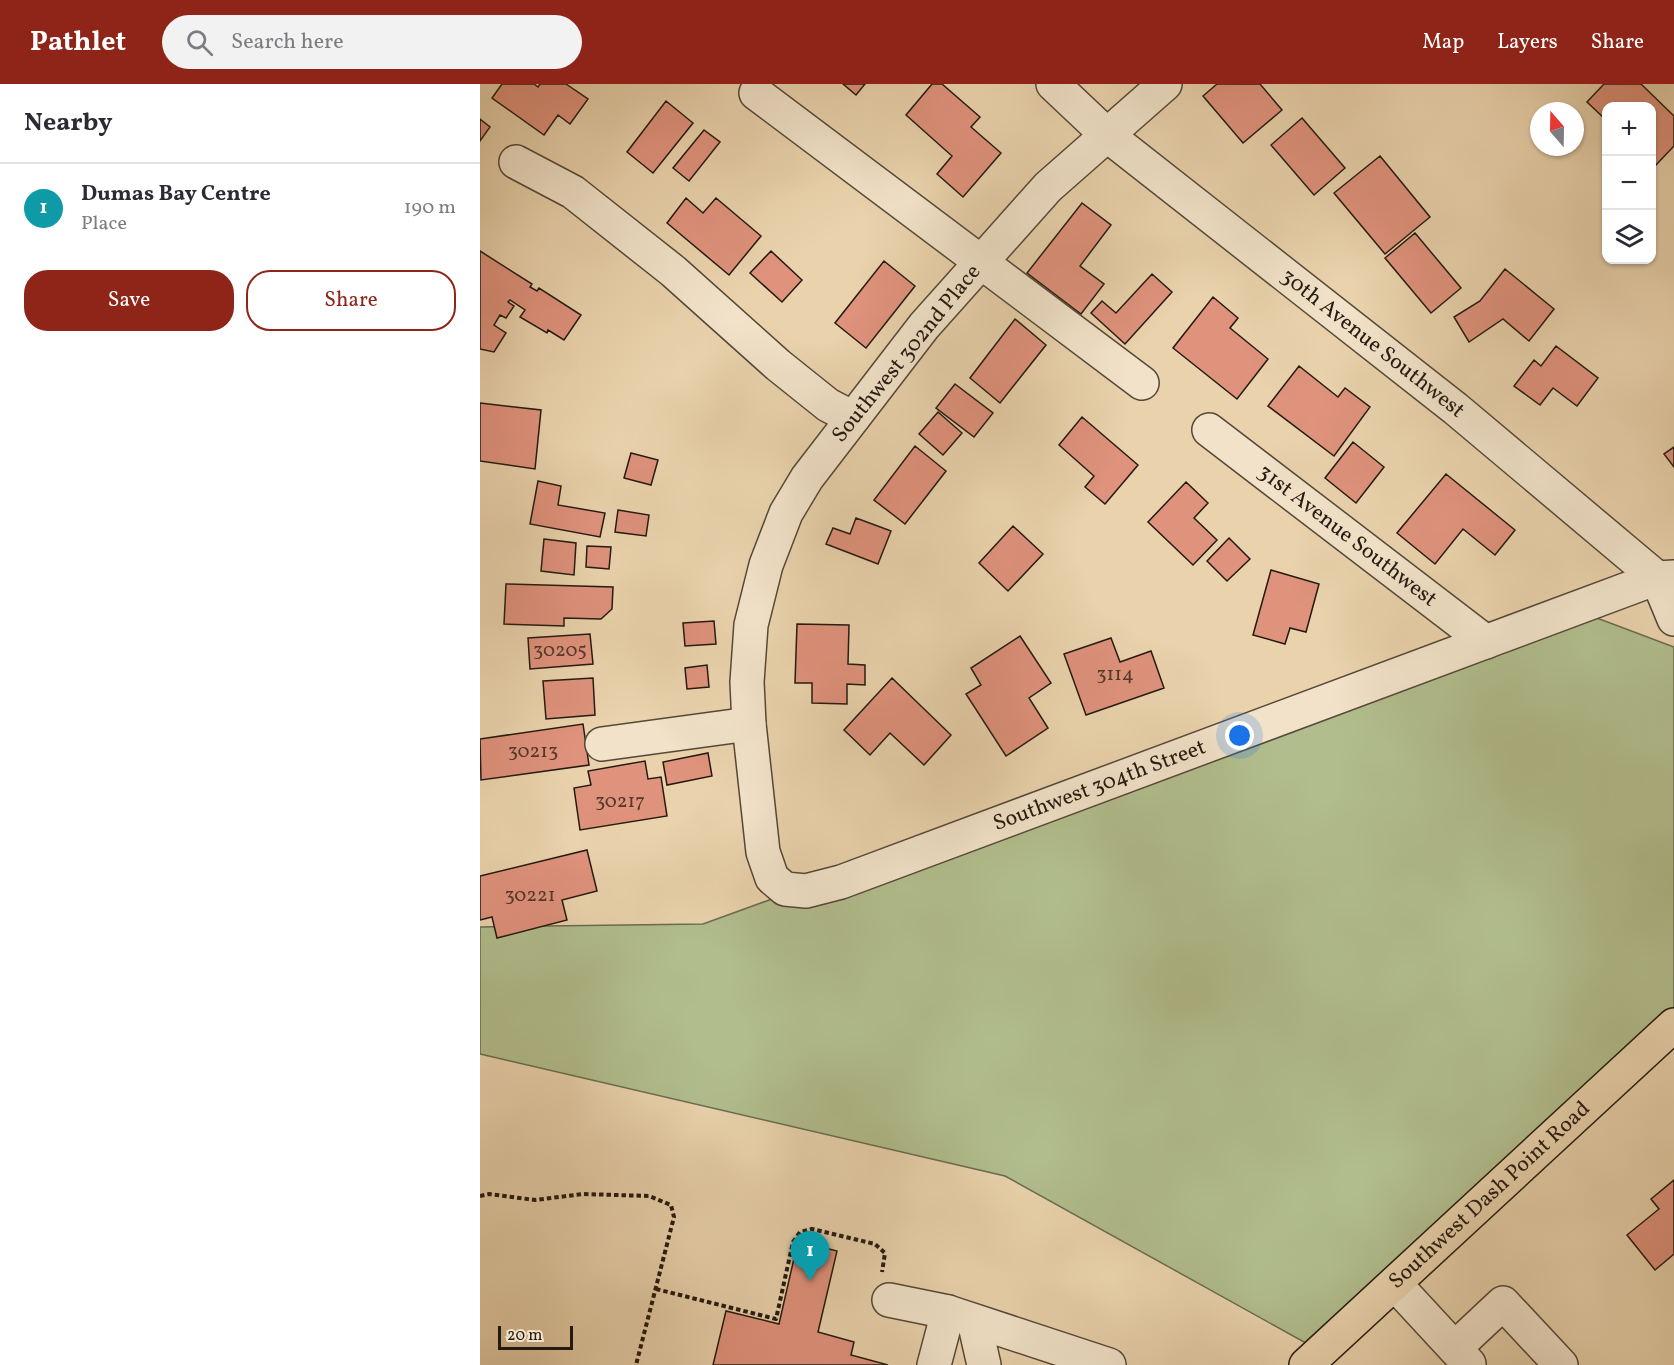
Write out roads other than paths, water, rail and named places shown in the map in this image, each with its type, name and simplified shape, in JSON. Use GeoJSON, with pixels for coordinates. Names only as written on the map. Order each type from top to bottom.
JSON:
{"type":"FeatureCollection","features":[{"type":"Feature","properties":{"kind":"main road","name":"Southwest Dash Point Road"},"geometry":{"type":"LineString","coordinates":[[1306,1365],[1674,1025]]}},
{"type":"Feature","properties":{"kind":"street","name":"30th Avenue Southwest"},"geometry":{"type":"LineString","coordinates":[[1053,84],[1107,135],[1456,409],[1666,578],[1674,619]]}},
{"type":"Feature","properties":{"kind":"street","name":"Southwest 302nd Place"},"geometry":{"type":"LineString","coordinates":[[776,883],[763,852],[749,724],[747,682],[751,625],[766,565],[786,513],[807,478],[924,326],[1048,187],[1165,84]]}},
{"type":"Feature","properties":{"kind":"street"},"geometry":{"type":"LineString","coordinates":[[756,93],[1142,383]]}},
{"type":"Feature","properties":{"kind":"street"},"geometry":{"type":"LineString","coordinates":[[516,162],[573,192],[673,271],[778,365],[828,405],[853,418]]}},
{"type":"Feature","properties":{"kind":"street","name":"31st Avenue Southwest"},"geometry":{"type":"LineString","coordinates":[[1209,430],[1486,642]]}},
{"type":"Feature","properties":{"kind":"street","name":"Southwest 304th Street"},"geometry":{"type":"LineString","coordinates":[[776,883],[785,889],[798,891],[841,882],[1486,642],[1666,578]]}},
{"type":"Feature","properties":{"kind":"street"},"geometry":{"type":"LineString","coordinates":[[603,744],[749,724]]}},
{"type":"Feature","properties":{"kind":"street"},"geometry":{"type":"LineString","coordinates":[[1395,1284],[1462,1356],[1503,1303],[1561,1365]]}},
{"type":"Feature","properties":{"kind":"street"},"geometry":{"type":"LineString","coordinates":[[889,1300],[961,1316],[1109,1365]]}},
{"type":"Feature","properties":{"kind":"street"},"geometry":{"type":"LineString","coordinates":[[934,1365],[961,1316]]}},
{"type":"Feature","properties":{"kind":"street"},"geometry":{"type":"LineString","coordinates":[[961,1316],[984,1365]]}},
{"type":"Feature","properties":{"kind":"place","name":"Dumas Bay Centre"},"geometry":{"type":"Point","coordinates":[810,1281]}}]}
